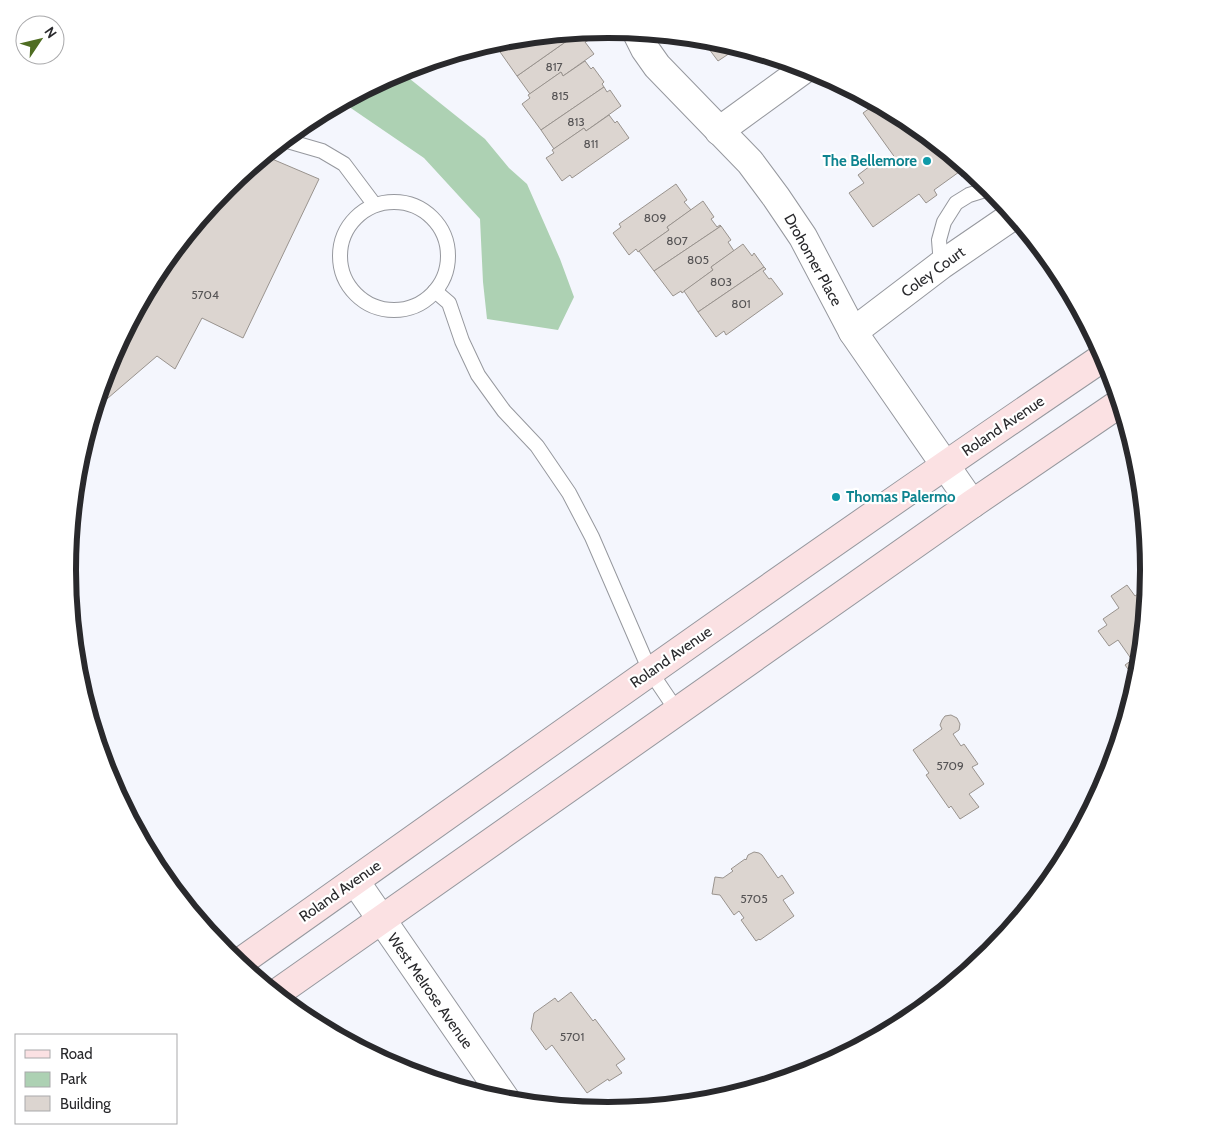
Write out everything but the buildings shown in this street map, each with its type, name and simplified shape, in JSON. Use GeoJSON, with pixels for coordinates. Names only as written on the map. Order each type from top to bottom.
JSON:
{"type":"FeatureCollection","features":[{"type":"Feature","properties":{"kind":"street","name":"Drohomer Place"},"geometry":{"type":"LineString","coordinates":[[640,39],[656,66],[750,162],[776,197],[803,238],[853,332],[972,504]]}},
{"type":"Feature","properties":{"kind":"street"},"geometry":{"type":"LineString","coordinates":[[719,131],[799,73]]}},
{"type":"Feature","properties":{"kind":"street","name":"Coley Court"},"geometry":{"type":"LineString","coordinates":[[853,332],[942,265],[1008,219]]}},
{"type":"Feature","properties":{"kind":"street","name":"Roland Avenue"},"geometry":{"type":"LineString","coordinates":[[246,958],[650,671],[944,465],[1098,361]]}},
{"type":"Feature","properties":{"kind":"street"},"geometry":{"type":"LineString","coordinates":[[283,990],[972,504],[1115,407]]}},
{"type":"Feature","properties":{"kind":"street","name":"West Melrose Avenue"},"geometry":{"type":"LineString","coordinates":[[355,881],[499,1090]]}},
{"type":"Feature","properties":{"kind":"lane"},"geometry":{"type":"LineString","coordinates":[[292,142],[322,151],[344,164],[374,204]]}},
{"type":"Feature","properties":{"kind":"lane"},"geometry":{"type":"LineString","coordinates":[[942,265],[939,240],[944,222],[956,203],[968,195],[982,191]]}},
{"type":"Feature","properties":{"kind":"lane"},"geometry":{"type":"LineString","coordinates":[[391,201],[409,203],[425,211],[438,224],[446,240],[448,258],[445,276],[435,291],[422,303],[406,309],[388,310],[372,306],[358,297],[347,284],[340,268],[339,252],[342,237],[349,224],[360,212],[374,204],[391,201]]}},
{"type":"Feature","properties":{"kind":"lane"},"geometry":{"type":"LineString","coordinates":[[435,291],[449,303],[462,341],[478,376],[504,411],[537,446],[569,493],[592,537],[650,671],[677,711]]}},
{"type":"Feature","properties":{"kind":"green space"},"geometry":{"type":"Polygon","coordinates":[[[408,77],[485,139],[509,168],[527,184],[560,259],[574,297],[558,330],[487,319],[480,219],[424,158],[348,106],[373,92],[408,77]]]}},
{"type":"Feature","properties":{"kind":"place","name":"The Bellemore"},"geometry":{"type":"Point","coordinates":[927,161]}},
{"type":"Feature","properties":{"kind":"place","name":"Thomas Palermo"},"geometry":{"type":"Point","coordinates":[836,497]}}]}
